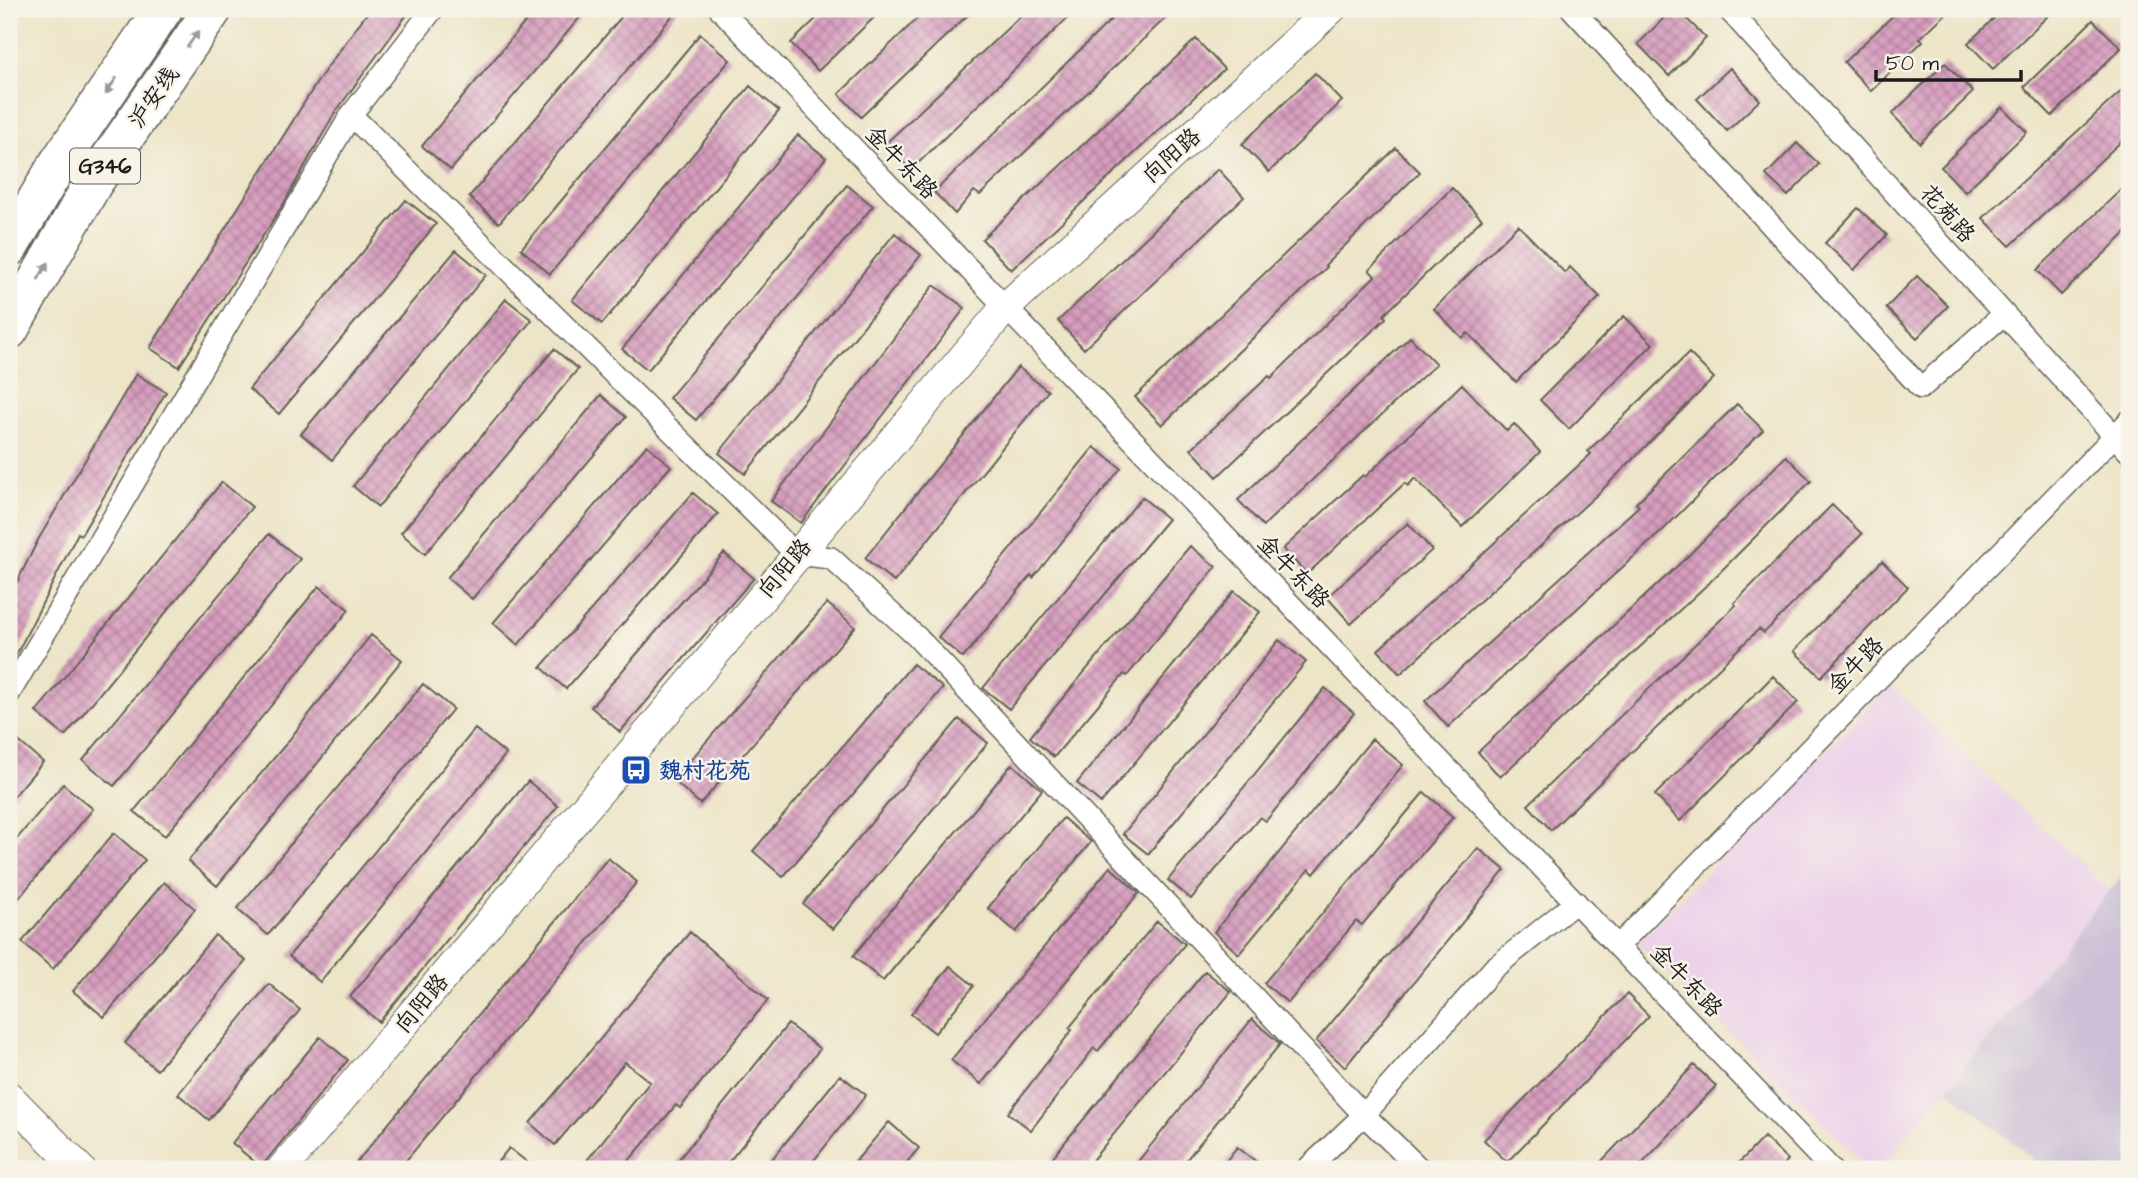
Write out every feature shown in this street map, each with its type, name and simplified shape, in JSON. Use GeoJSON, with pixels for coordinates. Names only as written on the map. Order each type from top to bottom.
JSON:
{"type":"FeatureCollection","features":[{"type":"Feature","properties":{"kind":"highway","name":"沪安线"},"geometry":{"type":"LineString","coordinates":[[9,247],[58,164],[163,9]]}},
{"type":"Feature","properties":{"kind":"highway","name":"沪安线"},"geometry":{"type":"LineString","coordinates":[[9,330],[93,183],[213,9]]}},
{"type":"Feature","properties":{"kind":"street"},"geometry":{"type":"LineString","coordinates":[[9,694],[351,115],[433,9]]}},
{"type":"Feature","properties":{"kind":"street","name":"金牛东路"},"geometry":{"type":"LineString","coordinates":[[720,9],[1831,1169]]}},
{"type":"Feature","properties":{"kind":"street","name":"向阳路"},"geometry":{"type":"LineString","coordinates":[[282,1169],[1005,308],[1331,9]]}},
{"type":"Feature","properties":{"kind":"street"},"geometry":{"type":"LineString","coordinates":[[1572,9],[1921,388],[2004,314]]}},
{"type":"Feature","properties":{"kind":"street","name":"花苑路"},"geometry":{"type":"LineString","coordinates":[[1727,9],[2004,314],[2122,428],[2129,452]]}},
{"type":"Feature","properties":{"kind":"street"},"geometry":{"type":"LineString","coordinates":[[351,115],[796,554],[831,558],[917,638],[1364,1115],[1420,1169]]}},
{"type":"Feature","properties":{"kind":"street","name":"金牛路"},"geometry":{"type":"LineString","coordinates":[[1618,946],[2122,428]]}},
{"type":"Feature","properties":{"kind":"street"},"geometry":{"type":"LineString","coordinates":[[1307,1169],[1364,1115],[1494,968],[1576,902]]}},
{"type":"Feature","properties":{"kind":"street"},"geometry":{"type":"LineString","coordinates":[[9,1097],[80,1169]]}},
{"type":"Feature","properties":{"kind":"street"},"geometry":{"type":"LineString","coordinates":[[9,1125],[53,1169]]}},
{"type":"Feature","properties":{"kind":"shaded area"},"geometry":{"type":"Polygon","coordinates":[[[1890,686],[2110,891],[1879,1169],[1870,1169],[1638,943],[1890,686]]]}},
{"type":"Feature","properties":{"kind":"shaded area"},"geometry":{"type":"Polygon","coordinates":[[[2129,867],[2129,1169],[2045,1169],[1947,1089],[2129,867]]]}},
{"type":"Feature","properties":{"kind":"building"},"geometry":{"type":"Polygon","coordinates":[[[370,9],[411,9],[334,114],[284,203],[179,367],[150,348],[321,76],[370,9]]]}},
{"type":"Feature","properties":{"kind":"building"},"geometry":{"type":"Polygon","coordinates":[[[536,9],[587,9],[451,170],[422,146],[536,9]]]}},
{"type":"Feature","properties":{"kind":"building"},"geometry":{"type":"Polygon","coordinates":[[[628,9],[678,9],[499,223],[469,197],[628,9]]]}},
{"type":"Feature","properties":{"kind":"building"},"geometry":{"type":"Polygon","coordinates":[[[826,9],[883,9],[818,71],[791,43],[826,9]]]}},
{"type":"Feature","properties":{"kind":"building"},"geometry":{"type":"Polygon","coordinates":[[[927,9],[974,9],[861,117],[839,94],[927,9]]]}},
{"type":"Feature","properties":{"kind":"building"},"geometry":{"type":"Polygon","coordinates":[[[1028,9],[1077,9],[911,170],[885,144],[1028,9]]]}},
{"type":"Feature","properties":{"kind":"building"},"geometry":{"type":"Polygon","coordinates":[[[1122,9],[1175,9],[980,195],[974,191],[955,214],[934,192],[1122,9]]]}},
{"type":"Feature","properties":{"kind":"building"},"geometry":{"type":"Polygon","coordinates":[[[1673,9],[1677,9],[1706,38],[1669,76],[1638,44],[1673,9]]]}},
{"type":"Feature","properties":{"kind":"building"},"geometry":{"type":"Polygon","coordinates":[[[1900,9],[1951,9],[1920,38],[1923,41],[1871,91],[1844,62],[1900,9]]]}},
{"type":"Feature","properties":{"kind":"building"},"geometry":{"type":"Polygon","coordinates":[[[2004,9],[2055,9],[1993,69],[1968,43],[2004,9]]]}},
{"type":"Feature","properties":{"kind":"building"},"geometry":{"type":"Polygon","coordinates":[[[2093,20],[2121,48],[2052,116],[2024,87],[2093,20]]]}},
{"type":"Feature","properties":{"kind":"building"},"geometry":{"type":"Polygon","coordinates":[[[700,34],[730,60],[550,274],[521,249],[700,34]]]}},
{"type":"Feature","properties":{"kind":"building"},"geometry":{"type":"Polygon","coordinates":[[[1196,39],[1224,69],[1011,270],[982,239],[1196,39]]]}},
{"type":"Feature","properties":{"kind":"building"},"geometry":{"type":"Polygon","coordinates":[[[1945,63],[1973,92],[1920,143],[1892,114],[1945,63]]]}},
{"type":"Feature","properties":{"kind":"building"},"geometry":{"type":"Polygon","coordinates":[[[1730,68],[1760,100],[1727,131],[1697,99],[1730,68]]]}},
{"type":"Feature","properties":{"kind":"building"},"geometry":{"type":"Polygon","coordinates":[[[1315,73],[1342,101],[1269,172],[1242,144],[1315,73]]]}},
{"type":"Feature","properties":{"kind":"building"},"geometry":{"type":"Polygon","coordinates":[[[2129,84],[2129,134],[2010,246],[1983,218],[2129,84]]]}},
{"type":"Feature","properties":{"kind":"building"},"geometry":{"type":"Polygon","coordinates":[[[750,86],[779,111],[602,324],[572,300],[750,86]]]}},
{"type":"Feature","properties":{"kind":"building"},"geometry":{"type":"Polygon","coordinates":[[[2002,107],[2027,132],[1965,192],[1941,167],[2002,107]]]}},
{"type":"Feature","properties":{"kind":"building"},"geometry":{"type":"Polygon","coordinates":[[[798,135],[826,158],[648,370],[622,349],[798,135]]]}},
{"type":"Feature","properties":{"kind":"building"},"geometry":{"type":"Polygon","coordinates":[[[1797,143],[1819,164],[1788,196],[1766,175],[1797,143]]]}},
{"type":"Feature","properties":{"kind":"building"},"geometry":{"type":"Polygon","coordinates":[[[1396,148],[1420,172],[1325,265],[1327,267],[1162,425],[1135,397],[1396,148]]]}},
{"type":"Feature","properties":{"kind":"building"},"geometry":{"type":"Polygon","coordinates":[[[1218,169],[1244,197],[1084,349],[1058,321],[1218,169]]]}},
{"type":"Feature","properties":{"kind":"building"},"geometry":{"type":"Polygon","coordinates":[[[2129,182],[2129,230],[2061,295],[2037,270],[2129,182]]]}},
{"type":"Feature","properties":{"kind":"building"},"geometry":{"type":"Polygon","coordinates":[[[847,185],[873,206],[696,420],[669,398],[847,185]]]}},
{"type":"Feature","properties":{"kind":"building"},"geometry":{"type":"Polygon","coordinates":[[[1452,188],[1482,219],[1384,315],[1386,318],[1217,477],[1191,449],[1269,376],[1271,378],[1375,276],[1369,270],[1452,188]]]}},
{"type":"Feature","properties":{"kind":"building"},"geometry":{"type":"Polygon","coordinates":[[[406,200],[436,224],[279,414],[249,389],[406,200]]]}},
{"type":"Feature","properties":{"kind":"building"},"geometry":{"type":"Polygon","coordinates":[[[1858,208],[1887,235],[1854,270],[1825,243],[1858,208]]]}},
{"type":"Feature","properties":{"kind":"building"},"geometry":{"type":"Polygon","coordinates":[[[1518,225],[1565,273],[1570,267],[1600,297],[1516,382],[1468,333],[1462,338],[1434,309],[1518,225]]]}},
{"type":"Feature","properties":{"kind":"building"},"geometry":{"type":"Polygon","coordinates":[[[895,233],[921,255],[745,474],[719,453],[895,233]]]}},
{"type":"Feature","properties":{"kind":"building"},"geometry":{"type":"Polygon","coordinates":[[[456,250],[486,275],[332,460],[301,434],[456,250]]]}},
{"type":"Feature","properties":{"kind":"building"},"geometry":{"type":"Polygon","coordinates":[[[1917,276],[1948,306],[1917,338],[1886,308],[1917,276]]]}},
{"type":"Feature","properties":{"kind":"building"},"geometry":{"type":"Polygon","coordinates":[[[934,285],[965,308],[801,523],[771,501],[934,285]]]}},
{"type":"Feature","properties":{"kind":"building"},"geometry":{"type":"Polygon","coordinates":[[[506,299],[532,320],[378,507],[353,486],[506,299]]]}},
{"type":"Feature","properties":{"kind":"building"},"geometry":{"type":"Polygon","coordinates":[[[1624,316],[1653,344],[1569,429],[1540,400],[1624,316]]]}},
{"type":"Feature","properties":{"kind":"building"},"geometry":{"type":"Polygon","coordinates":[[[1410,337],[1436,364],[1263,526],[1238,500],[1410,337]]]}},
{"type":"Feature","properties":{"kind":"building"},"geometry":{"type":"Polygon","coordinates":[[[554,349],[578,369],[425,554],[401,533],[554,349]]]}},
{"type":"Feature","properties":{"kind":"building"},"geometry":{"type":"Polygon","coordinates":[[[1689,353],[1714,378],[1602,490],[1400,674],[1378,650],[1591,454],[1588,451],[1689,353]]]}},
{"type":"Feature","properties":{"kind":"building"},"geometry":{"type":"Polygon","coordinates":[[[1018,367],[1048,391],[894,582],[865,558],[1018,367]]]}},
{"type":"Feature","properties":{"kind":"building"},"geometry":{"type":"Polygon","coordinates":[[[136,374],[166,392],[81,535],[78,533],[9,669],[9,598],[38,540],[136,374]]]}},
{"type":"Feature","properties":{"kind":"building"},"geometry":{"type":"Polygon","coordinates":[[[1462,384],[1507,431],[1514,424],[1540,452],[1462,527],[1415,478],[1408,486],[1405,483],[1307,574],[1283,549],[1363,475],[1365,477],[1462,384]]]}},
{"type":"Feature","properties":{"kind":"building"},"geometry":{"type":"Polygon","coordinates":[[[601,395],[626,417],[472,599],[447,578],[601,395]]]}},
{"type":"Feature","properties":{"kind":"building"},"geometry":{"type":"Polygon","coordinates":[[[1737,404],[1763,430],[1663,530],[1448,727],[1425,701],[1639,506],[1636,503],[1737,404]]]}},
{"type":"Feature","properties":{"kind":"building"},"geometry":{"type":"Polygon","coordinates":[[[647,445],[671,466],[518,645],[493,623],[647,445]]]}},
{"type":"Feature","properties":{"kind":"building"},"geometry":{"type":"Polygon","coordinates":[[[1094,447],[1121,468],[1033,578],[1031,575],[963,658],[938,637],[1094,447]]]}},
{"type":"Feature","properties":{"kind":"building"},"geometry":{"type":"Polygon","coordinates":[[[1786,456],[1811,481],[1711,581],[1500,777],[1478,752],[1687,557],[1786,456]]]}},
{"type":"Feature","properties":{"kind":"building"},"geometry":{"type":"Polygon","coordinates":[[[222,482],[252,507],[65,736],[36,712],[222,482]]]}},
{"type":"Feature","properties":{"kind":"building"},"geometry":{"type":"Polygon","coordinates":[[[693,493],[718,514],[566,689],[541,667],[693,493]]]}},
{"type":"Feature","properties":{"kind":"building"},"geometry":{"type":"Polygon","coordinates":[[[1142,497],[1168,519],[1009,709],[983,688],[1142,497]]]}},
{"type":"Feature","properties":{"kind":"building"},"geometry":{"type":"Polygon","coordinates":[[[1832,505],[1862,534],[1764,633],[1759,629],[1551,830],[1528,805],[1736,605],[1734,603],[1832,505]]]}},
{"type":"Feature","properties":{"kind":"building"},"geometry":{"type":"Polygon","coordinates":[[[1408,523],[1432,550],[1351,624],[1327,597],[1408,523]]]}},
{"type":"Feature","properties":{"kind":"building"},"geometry":{"type":"Polygon","coordinates":[[[269,534],[300,559],[114,786],[83,760],[269,534]]]}},
{"type":"Feature","properties":{"kind":"building"},"geometry":{"type":"Polygon","coordinates":[[[1190,546],[1216,567],[1127,676],[1124,674],[1054,757],[1030,737],[1190,546]]]}},
{"type":"Feature","properties":{"kind":"building"},"geometry":{"type":"Polygon","coordinates":[[[724,553],[754,578],[620,732],[591,707],[724,553]]]}},
{"type":"Feature","properties":{"kind":"building"},"geometry":{"type":"Polygon","coordinates":[[[1882,561],[1908,587],[1821,677],[1794,651],[1882,561]]]}},
{"type":"Feature","properties":{"kind":"building"},"geometry":{"type":"Polygon","coordinates":[[[319,586],[349,610],[165,836],[134,811],[319,586]]]}},
{"type":"Feature","properties":{"kind":"building"},"geometry":{"type":"Polygon","coordinates":[[[1234,591],[1260,612],[1101,803],[1077,783],[1234,591]]]}},
{"type":"Feature","properties":{"kind":"building"},"geometry":{"type":"Polygon","coordinates":[[[827,603],[855,627],[700,804],[673,780],[827,603]]]}},
{"type":"Feature","properties":{"kind":"building"},"geometry":{"type":"Polygon","coordinates":[[[371,635],[402,660],[217,886],[188,861],[285,745],[371,635]]]}},
{"type":"Feature","properties":{"kind":"building"},"geometry":{"type":"Polygon","coordinates":[[[1279,640],[1306,662],[1148,854],[1123,834],[1279,640]]]}},
{"type":"Feature","properties":{"kind":"building"},"geometry":{"type":"Polygon","coordinates":[[[913,664],[943,688],[783,877],[753,851],[913,664]]]}},
{"type":"Feature","properties":{"kind":"building"},"geometry":{"type":"Polygon","coordinates":[[[1773,676],[1798,702],[1680,821],[1655,795],[1773,676]]]}},
{"type":"Feature","properties":{"kind":"building"},"geometry":{"type":"Polygon","coordinates":[[[423,684],[453,709],[268,935],[237,909],[423,684]]]}},
{"type":"Feature","properties":{"kind":"building"},"geometry":{"type":"Polygon","coordinates":[[[1325,688],[1354,713],[1266,821],[1260,817],[1191,899],[1168,880],[1325,688]]]}},
{"type":"Feature","properties":{"kind":"building"},"geometry":{"type":"Polygon","coordinates":[[[959,719],[988,743],[833,929],[803,904],[959,719]]]}},
{"type":"Feature","properties":{"kind":"building"},"geometry":{"type":"Polygon","coordinates":[[[475,729],[506,754],[320,982],[289,956],[475,729]]]}},
{"type":"Feature","properties":{"kind":"building"},"geometry":{"type":"Polygon","coordinates":[[[9,733],[43,762],[9,802],[9,733]]]}},
{"type":"Feature","properties":{"kind":"building"},"geometry":{"type":"Polygon","coordinates":[[[1372,739],[1403,765],[1314,874],[1309,869],[1239,954],[1214,932],[1372,739]]]}},
{"type":"Feature","properties":{"kind":"building"},"geometry":{"type":"Polygon","coordinates":[[[1012,764],[1042,790],[883,981],[853,956],[1012,764]]]}},
{"type":"Feature","properties":{"kind":"building"},"geometry":{"type":"Polygon","coordinates":[[[528,781],[558,806],[379,1022],[350,997],[528,781]]]}},
{"type":"Feature","properties":{"kind":"building"},"geometry":{"type":"Polygon","coordinates":[[[63,784],[93,809],[9,910],[9,848],[63,784]]]}},
{"type":"Feature","properties":{"kind":"building"},"geometry":{"type":"Polygon","coordinates":[[[1424,792],[1453,817],[1362,925],[1356,921],[1288,1003],[1264,983],[1424,792]]]}},
{"type":"Feature","properties":{"kind":"building"},"geometry":{"type":"Polygon","coordinates":[[[1063,818],[1091,842],[1016,932],[988,908],[1063,818]]]}},
{"type":"Feature","properties":{"kind":"building"},"geometry":{"type":"Polygon","coordinates":[[[114,833],[145,860],[53,969],[22,942],[114,833]]]}},
{"type":"Feature","properties":{"kind":"building"},"geometry":{"type":"Polygon","coordinates":[[[1478,848],[1505,870],[1345,1067],[1316,1041],[1478,848]]]}},
{"type":"Feature","properties":{"kind":"building"},"geometry":{"type":"Polygon","coordinates":[[[608,858],[637,882],[399,1169],[351,1169],[608,858]]]}},
{"type":"Feature","properties":{"kind":"building"},"geometry":{"type":"Polygon","coordinates":[[[1110,867],[1139,893],[981,1084],[951,1060],[1110,867]]]}},
{"type":"Feature","properties":{"kind":"building"},"geometry":{"type":"Polygon","coordinates":[[[164,882],[195,909],[104,1017],[73,991],[164,882]]]}},
{"type":"Feature","properties":{"kind":"building"},"geometry":{"type":"Polygon","coordinates":[[[1157,921],[1185,944],[1098,1051],[1094,1048],[1031,1130],[1008,1113],[1072,1030],[1069,1028],[1157,921]]]}},
{"type":"Feature","properties":{"kind":"building"},"geometry":{"type":"Polygon","coordinates":[[[690,932],[768,1000],[680,1108],[676,1105],[622,1169],[580,1169],[650,1082],[625,1062],[555,1145],[530,1123],[690,932]]]}},
{"type":"Feature","properties":{"kind":"building"},"geometry":{"type":"Polygon","coordinates":[[[215,935],[246,961],[157,1070],[125,1043],[215,935]]]}},
{"type":"Feature","properties":{"kind":"building"},"geometry":{"type":"Polygon","coordinates":[[[950,966],[974,986],[935,1033],[911,1014],[950,966]]]}},
{"type":"Feature","properties":{"kind":"building"},"geometry":{"type":"Polygon","coordinates":[[[1205,971],[1231,992],[1085,1169],[1067,1169],[1052,1158],[1205,971]]]}},
{"type":"Feature","properties":{"kind":"building"},"geometry":{"type":"Polygon","coordinates":[[[269,984],[300,1010],[209,1120],[178,1094],[269,984]]]}},
{"type":"Feature","properties":{"kind":"building"},"geometry":{"type":"Polygon","coordinates":[[[1627,994],[1649,1016],[1507,1162],[1484,1140],[1627,994]]]}},
{"type":"Feature","properties":{"kind":"building"},"geometry":{"type":"Polygon","coordinates":[[[1252,1019],[1280,1044],[1179,1169],[1132,1169],[1252,1019]]]}},
{"type":"Feature","properties":{"kind":"building"},"geometry":{"type":"Polygon","coordinates":[[[788,1024],[820,1049],[721,1169],[671,1169],[788,1024]]]}},
{"type":"Feature","properties":{"kind":"building"},"geometry":{"type":"Polygon","coordinates":[[[320,1037],[348,1060],[261,1167],[232,1143],[320,1037]]]}},
{"type":"Feature","properties":{"kind":"building"},"geometry":{"type":"Polygon","coordinates":[[[1694,1065],[1716,1086],[1637,1169],[1594,1169],[1694,1065]]]}},
{"type":"Feature","properties":{"kind":"building"},"geometry":{"type":"Polygon","coordinates":[[[840,1075],[866,1095],[807,1169],[764,1169],[840,1075]]]}},
{"type":"Feature","properties":{"kind":"building"},"geometry":{"type":"Polygon","coordinates":[[[889,1122],[919,1148],[901,1169],[849,1169],[889,1122]]]}},
{"type":"Feature","properties":{"kind":"building"},"geometry":{"type":"Polygon","coordinates":[[[1764,1137],[1788,1160],[1779,1169],[1733,1169],[1764,1137]]]}},
{"type":"Feature","properties":{"kind":"building"},"geometry":{"type":"Polygon","coordinates":[[[1237,1147],[1266,1169],[1220,1169],[1237,1147]]]}},
{"type":"Feature","properties":{"kind":"building"},"geometry":{"type":"Polygon","coordinates":[[[509,1148],[536,1169],[492,1169],[509,1148]]]}},
{"type":"Feature","properties":{"kind":"place","name":"魏村花苑"},"geometry":{"type":"Point","coordinates":[636,770]}}]}
